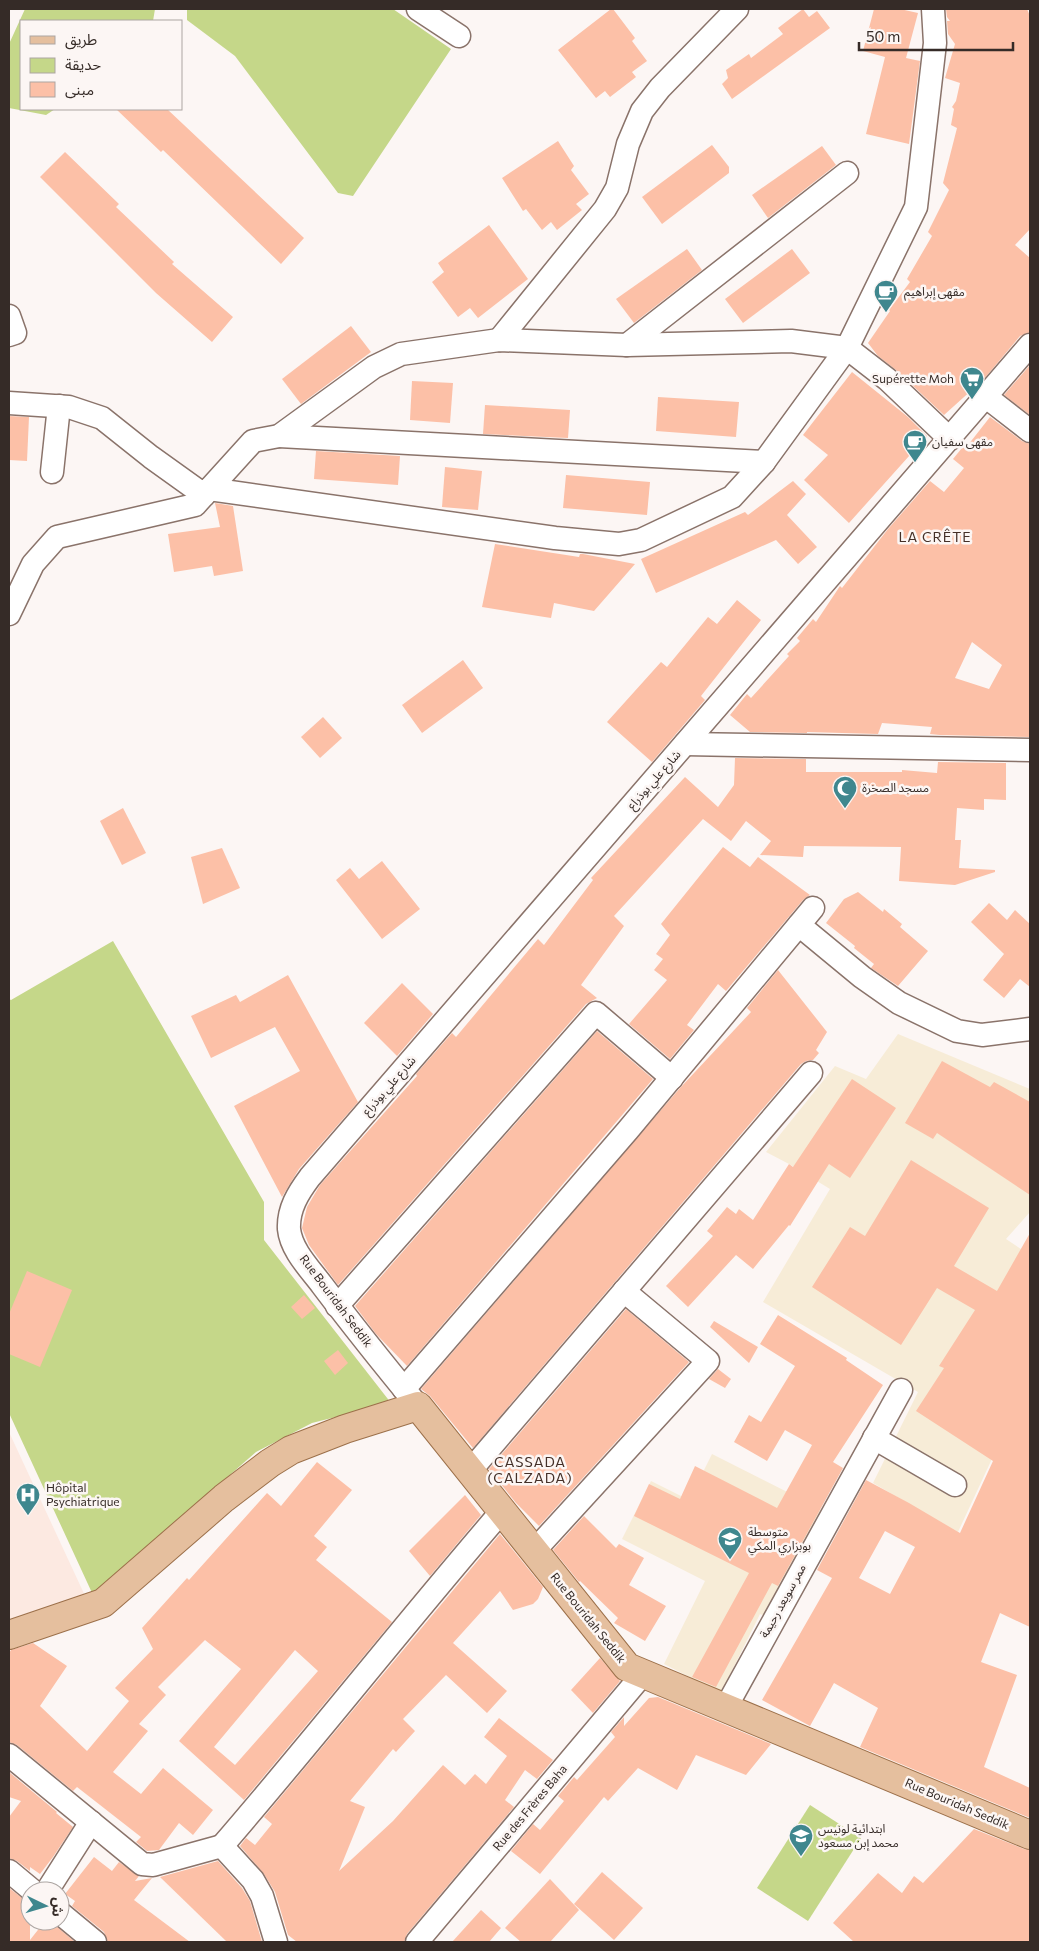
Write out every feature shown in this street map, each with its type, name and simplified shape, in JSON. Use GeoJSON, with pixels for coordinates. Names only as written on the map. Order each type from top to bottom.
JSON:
{"type":"FeatureCollection","features":[{"type":"Feature","properties":{"kind":"main road","name":"Rue Bouridah Seddik"},"geometry":{"type":"LineString","coordinates":[[411,1397],[627,1667],[1030,1836]]}},
{"type":"Feature","properties":{"kind":"main road"},"geometry":{"type":"LineString","coordinates":[[9,1634],[103,1603],[224,1498],[270,1463],[291,1450],[345,1429],[411,1397]]}},
{"type":"Feature","properties":{"kind":"street"},"geometry":{"type":"LineString","coordinates":[[418,9],[459,36]]}},
{"type":"Feature","properties":{"kind":"street"},"geometry":{"type":"LineString","coordinates":[[499,340],[605,209],[616,188],[628,144],[642,111],[660,88],[737,9]]}},
{"type":"Feature","properties":{"kind":"street"},"geometry":{"type":"LineString","coordinates":[[9,403],[59,406],[102,418],[151,457],[206,492],[555,538],[619,544],[641,540],[732,498],[764,462],[847,348],[916,206],[935,43],[933,9]]}},
{"type":"Feature","properties":{"kind":"street"},"geometry":{"type":"LineString","coordinates":[[627,345],[847,173]]}},
{"type":"Feature","properties":{"kind":"street"},"geometry":{"type":"LineString","coordinates":[[9,316],[15,333],[9,335]]}},
{"type":"Feature","properties":{"kind":"street"},"geometry":{"type":"LineString","coordinates":[[278,436],[374,367],[401,354],[499,340],[627,345],[791,341],[847,348],[887,379],[950,439]]}},
{"type":"Feature","properties":{"kind":"street","name":"شارع علي بوذراع"},"geometry":{"type":"LineString","coordinates":[[289,1221],[295,1200],[310,1177],[1030,345]]}},
{"type":"Feature","properties":{"kind":"street"},"geometry":{"type":"LineString","coordinates":[[985,396],[1030,432]]}},
{"type":"Feature","properties":{"kind":"street"},"geometry":{"type":"LineString","coordinates":[[52,472],[59,406]]}},
{"type":"Feature","properties":{"kind":"street"},"geometry":{"type":"LineString","coordinates":[[9,614],[33,564],[57,537],[194,505],[253,441],[278,436],[764,462]]}},
{"type":"Feature","properties":{"kind":"street"},"geometry":{"type":"LineString","coordinates":[[685,744],[1030,750]]}},
{"type":"Feature","properties":{"kind":"street"},"geometry":{"type":"LineString","coordinates":[[411,1397],[628,1130],[806,916],[862,977],[892,998],[957,1031],[982,1035],[1030,1029]]}},
{"type":"Feature","properties":{"kind":"street"},"geometry":{"type":"LineString","coordinates":[[337,1306],[596,1013],[672,1078]]}},
{"type":"Feature","properties":{"kind":"street"},"geometry":{"type":"LineString","coordinates":[[470,1470],[811,1073]]}},
{"type":"Feature","properties":{"kind":"street","name":"Rue Bouridah Seddik"},"geometry":{"type":"LineString","coordinates":[[289,1221],[291,1236],[296,1248],[337,1306],[411,1397]]}},
{"type":"Feature","properties":{"kind":"street"},"geometry":{"type":"LineString","coordinates":[[534,1551],[708,1361],[624,1291]]}},
{"type":"Feature","properties":{"kind":"street","name":"ممر سويعد رحيمة"},"geometry":{"type":"LineString","coordinates":[[725,1709],[901,1390]]}},
{"type":"Feature","properties":{"kind":"street"},"geometry":{"type":"LineString","coordinates":[[874,1438],[955,1485]]}},
{"type":"Feature","properties":{"kind":"street"},"geometry":{"type":"LineString","coordinates":[[9,1755],[142,1864],[153,1865],[222,1846],[502,1511]]}},
{"type":"Feature","properties":{"kind":"street","name":"Rue des Frères Baha"},"geometry":{"type":"LineString","coordinates":[[417,1942],[644,1674]]}},
{"type":"Feature","properties":{"kind":"street"},"geometry":{"type":"LineString","coordinates":[[53,1881],[91,1822]]}},
{"type":"Feature","properties":{"kind":"street"},"geometry":{"type":"LineString","coordinates":[[222,1846],[253,1880],[262,1896],[276,1942]]}},
{"type":"Feature","properties":{"kind":"street"},"geometry":{"type":"LineString","coordinates":[[9,1871],[21,1881]]}},
{"type":"Feature","properties":{"kind":"street"},"geometry":{"type":"LineString","coordinates":[[70,1922],[94,1942]]}},
{"type":"Feature","properties":{"kind":"shaded area"},"geometry":{"type":"Polygon","coordinates":[[[898,1034],[1030,1089],[1030,1212],[1006,1239],[1030,1255],[1030,1377],[958,1532],[873,1483],[918,1392],[763,1302],[830,1189],[766,1152],[835,1066],[866,1079],[898,1034]]]}},
{"type":"Feature","properties":{"kind":"shaded area","name":"Hôpital Psychiatrique"},"geometry":{"type":"Polygon","coordinates":[[[9,1432],[87,1600],[9,1627],[9,1432]]]}},
{"type":"Feature","properties":{"kind":"shaded area","name":"متوسطة بوبزاري المكي"},"geometry":{"type":"Polygon","coordinates":[[[712,1454],[821,1509],[768,1617],[760,1614],[721,1693],[664,1664],[705,1581],[622,1539],[651,1481],[689,1500],[712,1454]]]}},
{"type":"Feature","properties":{"kind":"green space"},"geometry":{"type":"Polygon","coordinates":[[[25,9],[155,9],[153,20],[20,20],[20,110],[54,110],[46,115],[9,108],[9,44],[25,9]]]}},
{"type":"Feature","properties":{"kind":"green space"},"geometry":{"type":"Polygon","coordinates":[[[187,9],[393,9],[451,49],[353,196],[338,193],[235,56],[187,20],[187,9]]]}},
{"type":"Feature","properties":{"kind":"green space"},"geometry":{"type":"Polygon","coordinates":[[[113,941],[264,1202],[264,1240],[391,1403],[312,1423],[256,1452],[93,1595],[9,1413],[9,999],[11,1000],[113,941]]]}},
{"type":"Feature","properties":{"kind":"green space"},"geometry":{"type":"Polygon","coordinates":[[[810,1805],[861,1838],[808,1921],[757,1888],[810,1805]]]}},
{"type":"Feature","properties":{"kind":"building"},"geometry":{"type":"Polygon","coordinates":[[[613,9],[635,38],[632,41],[647,61],[632,72],[636,77],[610,97],[605,91],[596,98],[558,50],[613,9]]]}},
{"type":"Feature","properties":{"kind":"building"},"geometry":{"type":"Polygon","coordinates":[[[803,9],[809,17],[817,11],[830,28],[732,99],[722,84],[728,78],[726,70],[749,54],[751,58],[783,34],[778,28],[803,9]]]}},
{"type":"Feature","properties":{"kind":"building"},"geometry":{"type":"Polygon","coordinates":[[[874,9],[900,9],[918,13],[906,58],[920,61],[909,144],[866,134],[885,57],[863,51],[874,9]]]}},
{"type":"Feature","properties":{"kind":"building"},"geometry":{"type":"Polygon","coordinates":[[[946,9],[1027,9],[1030,16],[1030,229],[1015,245],[1030,258],[1030,332],[1020,336],[984,379],[944,415],[896,370],[878,356],[868,343],[910,282],[907,279],[932,236],[928,232],[949,190],[943,183],[957,128],[951,125],[954,109],[952,107],[956,101],[960,83],[945,78],[955,44],[948,34],[947,21],[950,21],[947,17],[946,9]]]}},
{"type":"Feature","properties":{"kind":"building"},"geometry":{"type":"Polygon","coordinates":[[[117,110],[168,110],[304,238],[281,264],[163,150],[161,152],[117,110]]]}},
{"type":"Feature","properties":{"kind":"building"},"geometry":{"type":"Polygon","coordinates":[[[558,141],[574,166],[571,170],[589,194],[576,204],[582,210],[557,230],[551,222],[542,230],[526,209],[523,211],[502,178],[558,141]]]}},
{"type":"Feature","properties":{"kind":"building"},"geometry":{"type":"Polygon","coordinates":[[[712,145],[729,167],[729,173],[662,224],[642,197],[712,145]]]}},
{"type":"Feature","properties":{"kind":"building"},"geometry":{"type":"Polygon","coordinates":[[[822,146],[836,165],[768,218],[752,195],[822,146]]]}},
{"type":"Feature","properties":{"kind":"building"},"geometry":{"type":"Polygon","coordinates":[[[65,152],[119,204],[116,207],[174,262],[172,264],[233,317],[212,342],[156,293],[40,177],[65,152]]]}},
{"type":"Feature","properties":{"kind":"building"},"geometry":{"type":"Polygon","coordinates":[[[489,225],[528,279],[478,318],[470,308],[458,317],[432,282],[444,272],[438,263],[489,225]]]}},
{"type":"Feature","properties":{"kind":"building"},"geometry":{"type":"Polygon","coordinates":[[[687,249],[702,270],[634,323],[616,299],[687,249]]]}},
{"type":"Feature","properties":{"kind":"building"},"geometry":{"type":"Polygon","coordinates":[[[792,249],[810,273],[743,323],[725,299],[792,249]]]}},
{"type":"Feature","properties":{"kind":"building"},"geometry":{"type":"Polygon","coordinates":[[[351,326],[371,352],[301,404],[282,379],[351,326]]]}},
{"type":"Feature","properties":{"kind":"building"},"geometry":{"type":"Polygon","coordinates":[[[1030,365],[1030,415],[1004,395],[1030,365]]]}},
{"type":"Feature","properties":{"kind":"building"},"geometry":{"type":"Polygon","coordinates":[[[852,372],[908,417],[927,436],[849,523],[804,480],[828,455],[803,435],[852,372]]]}},
{"type":"Feature","properties":{"kind":"building"},"geometry":{"type":"Polygon","coordinates":[[[412,381],[453,383],[450,423],[410,420],[412,381]]]}},
{"type":"Feature","properties":{"kind":"building"},"geometry":{"type":"Polygon","coordinates":[[[658,397],[739,402],[736,437],[656,431],[658,397]]]}},
{"type":"Feature","properties":{"kind":"building"},"geometry":{"type":"Polygon","coordinates":[[[485,405],[570,410],[568,438],[483,434],[485,405]]]}},
{"type":"Feature","properties":{"kind":"building"},"geometry":{"type":"Polygon","coordinates":[[[9,416],[29,417],[27,461],[9,460],[9,416]]]}},
{"type":"Feature","properties":{"kind":"building"},"geometry":{"type":"Polygon","coordinates":[[[990,417],[1022,441],[1030,444],[1030,737],[940,735],[930,734],[932,727],[882,723],[878,734],[750,732],[730,715],[747,694],[751,698],[789,656],[787,654],[800,641],[797,638],[813,619],[816,622],[840,586],[842,588],[888,529],[930,481],[944,492],[964,468],[953,459],[966,443],[968,445],[990,417]],[[972,642],[955,678],[989,689],[1002,665],[972,642]]]}},
{"type":"Feature","properties":{"kind":"building"},"geometry":{"type":"Polygon","coordinates":[[[316,451],[400,456],[398,485],[314,479],[316,451]]]}},
{"type":"Feature","properties":{"kind":"building"},"geometry":{"type":"Polygon","coordinates":[[[445,467],[482,471],[478,510],[442,507],[445,467]]]}},
{"type":"Feature","properties":{"kind":"building"},"geometry":{"type":"Polygon","coordinates":[[[566,475],[650,482],[647,515],[563,508],[566,475]]]}},
{"type":"Feature","properties":{"kind":"building"},"geometry":{"type":"Polygon","coordinates":[[[793,481],[806,494],[787,515],[817,547],[798,564],[776,540],[656,593],[641,559],[745,512],[748,515],[793,481]]]}},
{"type":"Feature","properties":{"kind":"building"},"geometry":{"type":"Polygon","coordinates":[[[215,503],[233,506],[243,571],[214,576],[212,566],[174,572],[168,534],[220,527],[215,503]]]}},
{"type":"Feature","properties":{"kind":"building"},"geometry":{"type":"Polygon","coordinates":[[[495,544],[579,557],[580,554],[583,554],[635,564],[594,611],[554,603],[551,618],[482,607],[495,544]]]}},
{"type":"Feature","properties":{"kind":"building"},"geometry":{"type":"Polygon","coordinates":[[[737,600],[761,620],[701,696],[705,700],[652,762],[607,722],[661,662],[667,667],[708,617],[717,624],[737,600]]]}},
{"type":"Feature","properties":{"kind":"building"},"geometry":{"type":"Polygon","coordinates":[[[463,660],[483,688],[422,733],[402,705],[463,660]]]}},
{"type":"Feature","properties":{"kind":"building"},"geometry":{"type":"Polygon","coordinates":[[[323,717],[342,738],[320,758],[301,737],[323,717]]]}},
{"type":"Feature","properties":{"kind":"building"},"geometry":{"type":"Polygon","coordinates":[[[735,758],[806,759],[806,772],[902,772],[902,770],[937,773],[938,762],[1006,763],[1006,800],[984,799],[984,810],[957,808],[955,840],[961,840],[959,868],[995,870],[995,872],[955,885],[899,881],[901,847],[804,846],[803,857],[760,855],[771,841],[746,821],[731,841],[703,819],[614,916],[624,926],[581,985],[597,998],[586,1004],[338,1285],[309,1245],[302,1228],[307,1207],[320,1185],[417,1076],[416,1074],[452,1033],[456,1037],[538,939],[544,945],[593,880],[591,878],[685,777],[718,807],[734,785],[735,758]]]}},
{"type":"Feature","properties":{"kind":"building"},"geometry":{"type":"Polygon","coordinates":[[[123,808],[146,853],[122,865],[100,821],[123,808]]]}},
{"type":"Feature","properties":{"kind":"building"},"geometry":{"type":"Polygon","coordinates":[[[723,847],[750,867],[758,857],[810,895],[803,900],[726,991],[718,984],[687,1025],[694,1030],[670,1059],[629,1024],[667,980],[654,970],[663,959],[656,954],[670,935],[661,924],[723,847]]]}},
{"type":"Feature","properties":{"kind":"building"},"geometry":{"type":"Polygon","coordinates":[[[222,848],[240,888],[203,904],[191,857],[222,848]]]}},
{"type":"Feature","properties":{"kind":"building"},"geometry":{"type":"Polygon","coordinates":[[[382,861],[420,909],[382,939],[336,880],[350,868],[359,879],[382,861]]]}},
{"type":"Feature","properties":{"kind":"building"},"geometry":{"type":"Polygon","coordinates":[[[858,892],[883,912],[884,909],[902,924],[900,927],[928,951],[898,986],[871,968],[874,964],[826,923],[844,899],[858,892]]]}},
{"type":"Feature","properties":{"kind":"building"},"geometry":{"type":"Polygon","coordinates":[[[989,903],[1007,920],[1015,910],[1030,924],[1030,987],[1020,979],[1004,998],[983,980],[1004,954],[971,922],[989,903]]]}},
{"type":"Feature","properties":{"kind":"building"},"geometry":{"type":"Polygon","coordinates":[[[778,970],[827,1032],[816,1050],[819,1053],[813,1060],[801,1064],[473,1448],[430,1396],[421,1389],[680,1088],[751,1012],[747,1008],[778,970]]]}},
{"type":"Feature","properties":{"kind":"building"},"geometry":{"type":"Polygon","coordinates":[[[288,975],[358,1102],[299,1169],[282,1197],[234,1106],[300,1071],[275,1027],[211,1058],[191,1016],[236,995],[240,1002],[288,975]]]}},
{"type":"Feature","properties":{"kind":"building"},"geometry":{"type":"Polygon","coordinates":[[[402,983],[433,1014],[397,1056],[364,1023],[402,983]]]}},
{"type":"Feature","properties":{"kind":"building"},"geometry":{"type":"Polygon","coordinates":[[[597,1031],[653,1079],[407,1366],[376,1334],[355,1306],[597,1031]]]}},
{"type":"Feature","properties":{"kind":"building"},"geometry":{"type":"Polygon","coordinates":[[[942,1061],[990,1087],[994,1082],[1030,1102],[1030,1195],[937,1133],[933,1139],[905,1123],[942,1061]]]}},
{"type":"Feature","properties":{"kind":"building"},"geometry":{"type":"Polygon","coordinates":[[[852,1079],[896,1108],[850,1178],[829,1164],[790,1226],[753,1269],[736,1255],[688,1307],[666,1286],[713,1236],[707,1231],[727,1207],[736,1214],[739,1209],[753,1220],[789,1164],[793,1167],[852,1079]]]}},
{"type":"Feature","properties":{"kind":"building"},"geometry":{"type":"Polygon","coordinates":[[[911,1160],[989,1208],[954,1266],[997,1291],[1030,1233],[1030,1627],[1000,1613],[981,1662],[1017,1675],[984,1767],[1030,1788],[1030,1818],[860,1747],[878,1708],[834,1683],[810,1726],[762,1700],[832,1578],[817,1570],[866,1480],[960,1533],[993,1461],[916,1411],[944,1368],[939,1366],[975,1310],[937,1288],[901,1345],[812,1287],[850,1227],[865,1236],[911,1160]],[[885,1531],[859,1578],[890,1594],[915,1547],[885,1531]]]}},
{"type":"Feature","properties":{"kind":"building"},"geometry":{"type":"Polygon","coordinates":[[[27,1271],[72,1290],[40,1367],[9,1354],[9,1314],[27,1271]]]}},
{"type":"Feature","properties":{"kind":"building"},"geometry":{"type":"Polygon","coordinates":[[[304,1295],[315,1308],[302,1319],[291,1307],[304,1295]]]}},
{"type":"Feature","properties":{"kind":"building"},"geometry":{"type":"Polygon","coordinates":[[[626,1309],[689,1362],[539,1526],[516,1503],[489,1469],[626,1309]]]}},
{"type":"Feature","properties":{"kind":"building"},"geometry":{"type":"Polygon","coordinates":[[[778,1315],[847,1358],[846,1360],[883,1385],[833,1462],[843,1468],[778,1586],[772,1583],[716,1687],[692,1677],[749,1573],[634,1516],[649,1484],[680,1499],[695,1466],[777,1508],[812,1445],[785,1430],[767,1461],[734,1442],[749,1415],[761,1422],[795,1366],[760,1344],[778,1315]]]}},
{"type":"Feature","properties":{"kind":"building"},"geometry":{"type":"Polygon","coordinates":[[[714,1321],[758,1347],[749,1363],[710,1327],[714,1321]]]}},
{"type":"Feature","properties":{"kind":"building"},"geometry":{"type":"Polygon","coordinates":[[[338,1350],[348,1363],[335,1375],[324,1361],[338,1350]]]}},
{"type":"Feature","properties":{"kind":"building"},"geometry":{"type":"Polygon","coordinates":[[[718,1369],[731,1379],[725,1388],[709,1379],[718,1369]]]}},
{"type":"Feature","properties":{"kind":"building"},"geometry":{"type":"Polygon","coordinates":[[[317,1462],[352,1490],[314,1536],[327,1547],[316,1560],[392,1622],[244,1800],[179,1741],[241,1669],[205,1640],[158,1687],[166,1695],[139,1724],[148,1731],[113,1772],[141,1794],[163,1768],[213,1810],[193,1835],[179,1823],[159,1850],[147,1851],[136,1842],[141,1837],[77,1787],[73,1791],[17,1745],[9,1742],[9,1653],[11,1650],[33,1643],[67,1666],[40,1706],[87,1751],[129,1701],[115,1688],[153,1649],[142,1628],[187,1578],[189,1580],[267,1493],[281,1506],[317,1462]],[[295,1650],[214,1747],[235,1765],[318,1671],[295,1650]]]}},
{"type":"Feature","properties":{"kind":"building"},"geometry":{"type":"Polygon","coordinates":[[[465,1495],[481,1515],[430,1576],[409,1551],[465,1495]]]}},
{"type":"Feature","properties":{"kind":"building"},"geometry":{"type":"Polygon","coordinates":[[[584,1516],[616,1548],[619,1544],[644,1558],[629,1585],[666,1606],[645,1641],[614,1623],[618,1618],[579,1582],[553,1550],[584,1516]]]}},
{"type":"Feature","properties":{"kind":"building"},"geometry":{"type":"Polygon","coordinates":[[[500,1534],[543,1587],[538,1599],[533,1604],[513,1610],[500,1591],[453,1643],[507,1691],[487,1713],[446,1675],[403,1719],[415,1731],[396,1752],[393,1749],[350,1801],[365,1807],[339,1871],[393,1821],[443,1765],[465,1785],[475,1774],[486,1784],[507,1756],[484,1737],[499,1718],[553,1760],[537,1779],[525,1770],[505,1800],[514,1807],[407,1934],[404,1942],[297,1942],[288,1935],[275,1892],[264,1874],[240,1846],[246,1838],[255,1845],[272,1824],[264,1817],[500,1534]]]}},
{"type":"Feature","properties":{"kind":"building"},"geometry":{"type":"Polygon","coordinates":[[[600,1658],[620,1681],[593,1713],[571,1690],[600,1658]]]}},
{"type":"Feature","properties":{"kind":"building"},"geometry":{"type":"Polygon","coordinates":[[[658,1697],[771,1744],[746,1775],[696,1755],[677,1790],[638,1768],[608,1801],[604,1797],[540,1874],[511,1851],[533,1824],[540,1830],[564,1801],[558,1796],[574,1777],[577,1780],[615,1737],[611,1732],[624,1717],[624,1726],[649,1698],[658,1697]]]}},
{"type":"Feature","properties":{"kind":"building"},"geometry":{"type":"Polygon","coordinates":[[[9,1772],[73,1827],[40,1874],[30,1867],[30,1871],[17,1861],[9,1858],[9,1817],[21,1801],[9,1797],[9,1772]]]}},
{"type":"Feature","properties":{"kind":"building"},"geometry":{"type":"Polygon","coordinates":[[[974,1829],[1030,1850],[1030,1942],[854,1942],[833,1923],[878,1873],[902,1893],[914,1876],[923,1883],[974,1829]]]}},
{"type":"Feature","properties":{"kind":"building"},"geometry":{"type":"Polygon","coordinates":[[[94,1857],[112,1871],[119,1862],[139,1876],[135,1881],[152,1878],[134,1900],[190,1942],[108,1942],[104,1932],[72,1906],[75,1901],[70,1898],[70,1888],[94,1857]]]}},
{"type":"Feature","properties":{"kind":"building"},"geometry":{"type":"Polygon","coordinates":[[[218,1861],[242,1888],[250,1901],[262,1942],[227,1942],[160,1877],[218,1861]]]}},
{"type":"Feature","properties":{"kind":"building"},"geometry":{"type":"Polygon","coordinates":[[[602,1872],[643,1908],[614,1940],[574,1904],[602,1872]]]}},
{"type":"Feature","properties":{"kind":"building"},"geometry":{"type":"Polygon","coordinates":[[[550,1879],[579,1910],[550,1942],[521,1942],[505,1928],[550,1879]]]}},
{"type":"Feature","properties":{"kind":"building"},"geometry":{"type":"Polygon","coordinates":[[[9,1888],[20,1896],[20,1931],[30,1931],[30,1940],[37,1931],[62,1931],[75,1942],[9,1942],[9,1888]]]}},
{"type":"Feature","properties":{"kind":"building"},"geometry":{"type":"Polygon","coordinates":[[[481,1910],[501,1928],[489,1942],[452,1942],[481,1910]]]}},
{"type":"Feature","properties":{"kind":"place","name":"مقهى إبراهيم"},"geometry":{"type":"Point","coordinates":[886,313]}},
{"type":"Feature","properties":{"kind":"place","name":"Supérette Moh"},"geometry":{"type":"Point","coordinates":[972,400]}},
{"type":"Feature","properties":{"kind":"place","name":"مقهى سفيان"},"geometry":{"type":"Point","coordinates":[915,463]}},
{"type":"Feature","properties":{"kind":"place","name":"مسجد الصخرة"},"geometry":{"type":"Point","coordinates":[845,809]}},
{"type":"Feature","properties":{"kind":"place","name":"Hôpital Psychiatrique"},"geometry":{"type":"Point","coordinates":[28,1516]}},
{"type":"Feature","properties":{"kind":"place","name":"متوسطة بوبزاري المكي"},"geometry":{"type":"Point","coordinates":[730,1560]}},
{"type":"Feature","properties":{"kind":"place","name":"ابتدائية لونيس محمد إبن مسعود"},"geometry":{"type":"Point","coordinates":[801,1857]}},
{"type":"Feature","properties":{"kind":"district","name":"LA CRÊTE"},"geometry":{"type":"Point","coordinates":[935,537]}},
{"type":"Feature","properties":{"kind":"district","name":"CASSADA (CALZADA)"},"geometry":{"type":"Point","coordinates":[530,1470]}}]}
